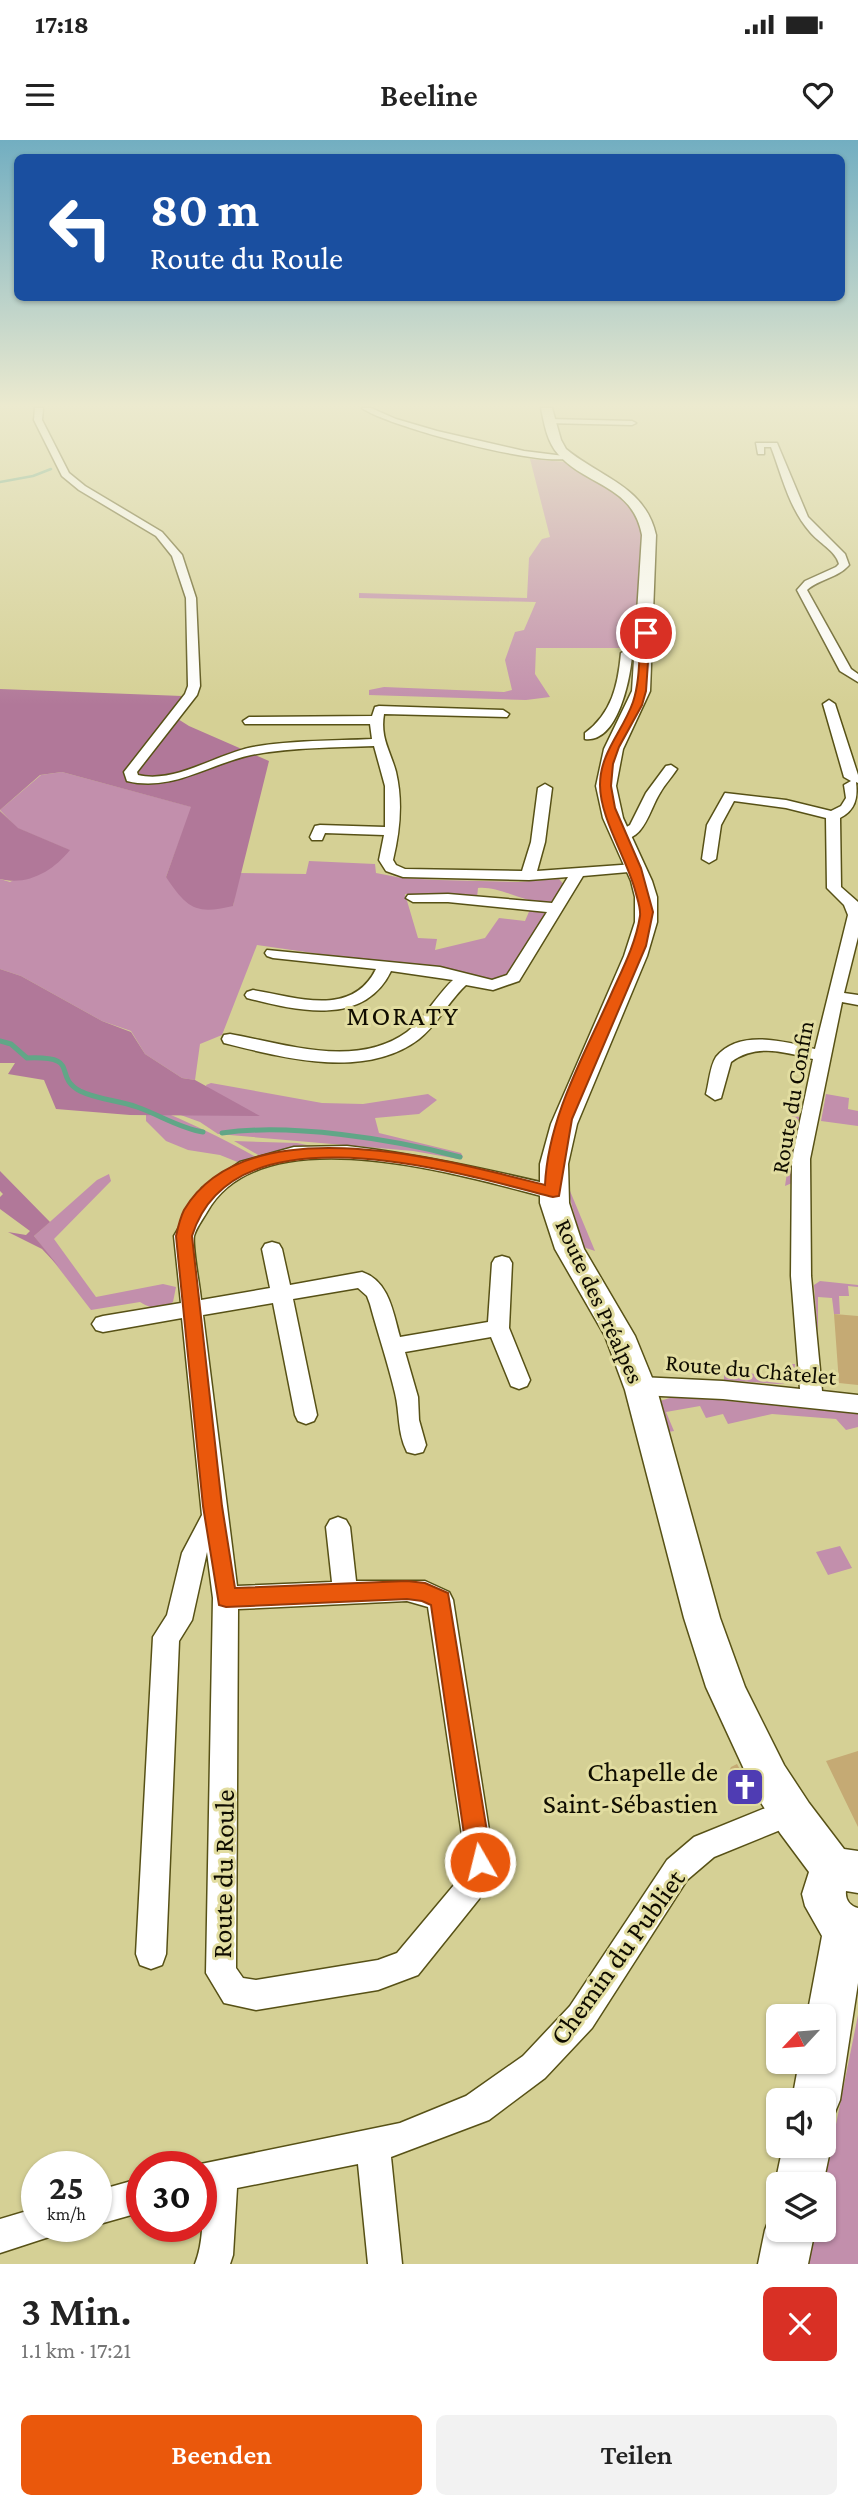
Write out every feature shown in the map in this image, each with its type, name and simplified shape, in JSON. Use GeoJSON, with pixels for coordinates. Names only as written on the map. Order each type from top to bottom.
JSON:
{"type":"FeatureCollection","features":[{"type":"Feature","properties":{"kind":"main road","name":"Route des Préalpes"},"geometry":{"type":"LineString","coordinates":[[638,507],[646,518],[649,536],[643,677],[637,705],[608,764],[606,786],[610,808],[635,868],[647,912],[639,946],[564,1119],[554,1167],[553,1192],[562,1227],[577,1264],[618,1331],[640,1386],[702,1621],[757,1755],[790,1812],[847,1872]]}},
{"type":"Feature","properties":{"kind":"main road"},"geometry":{"type":"LineString","coordinates":[[818,2088],[851,1928],[829,1913],[825,1903],[824,1884],[847,1872]]}},
{"type":"Feature","properties":{"kind":"main road"},"geometry":{"type":"LineString","coordinates":[[783,2264],[788,2242]]}},
{"type":"Feature","properties":{"kind":"street"},"geometry":{"type":"LineString","coordinates":[[114,507],[159,534],[177,555],[191,598],[194,685],[191,695],[131,772],[132,778],[148,781],[170,777],[253,751],[379,742]]}},
{"type":"Feature","properties":{"kind":"street"},"geometry":{"type":"LineString","coordinates":[[797,507],[808,527],[846,556],[840,569],[809,583],[802,590],[846,671],[858,679]]}},
{"type":"Feature","properties":{"kind":"street"},"geometry":{"type":"LineString","coordinates":[[589,736],[603,727],[612,716],[625,678],[627,653],[645,652]]}},
{"type":"Feature","properties":{"kind":"street"},"geometry":{"type":"LineString","coordinates":[[709,859],[710,838],[716,814],[730,796],[815,810],[833,816],[846,810],[853,799],[854,782],[830,704]]}},
{"type":"Feature","properties":{"kind":"street"},"geometry":{"type":"LineString","coordinates":[[503,714],[379,710],[375,729],[390,770],[395,801],[386,860],[391,868],[403,873],[529,876],[635,868]]}},
{"type":"Feature","properties":{"kind":"street"},"geometry":{"type":"LineString","coordinates":[[249,722],[377,720]]}},
{"type":"Feature","properties":{"kind":"street"},"geometry":{"type":"LineString","coordinates":[[621,836],[636,828],[653,793],[671,769]]}},
{"type":"Feature","properties":{"kind":"street"},"geometry":{"type":"LineString","coordinates":[[529,876],[530,862],[538,842],[545,788]]}},
{"type":"Feature","properties":{"kind":"street","name":"Route du Confin"},"geometry":{"type":"LineString","coordinates":[[812,1398],[801,1276],[801,1159],[835,996],[856,915],[851,903],[834,887],[833,816]]}},
{"type":"Feature","properties":{"kind":"street"},"geometry":{"type":"LineString","coordinates":[[320,829],[392,831]]}},
{"type":"Feature","properties":{"kind":"street"},"geometry":{"type":"LineString","coordinates":[[273,953],[440,972],[458,976],[462,980],[493,985],[513,978],[578,873]]}},
{"type":"Feature","properties":{"kind":"street"},"geometry":{"type":"LineString","coordinates":[[413,898],[449,898],[556,908]]}},
{"type":"Feature","properties":{"kind":"street"},"geometry":{"type":"LineString","coordinates":[[253,995],[315,1004],[354,1001],[371,991],[387,966]]}},
{"type":"Feature","properties":{"kind":"street"},"geometry":{"type":"LineString","coordinates":[[230,1039],[337,1057],[360,1057],[387,1051],[423,1027],[462,980]]}},
{"type":"Feature","properties":{"kind":"street"},"geometry":{"type":"LineString","coordinates":[[835,996],[858,1000]]}},
{"type":"Feature","properties":{"kind":"street"},"geometry":{"type":"LineString","coordinates":[[715,1094],[723,1060],[742,1047],[762,1043],[823,1056]]}},
{"type":"Feature","properties":{"kind":"street","name":"Route du Roule"},"geometry":{"type":"LineString","coordinates":[[226,1598],[407,1590],[425,1592],[440,1600],[480,1862],[469,1888],[407,1964],[378,1975],[256,1995],[235,1992],[222,1973],[226,1598],[190,1308],[184,1236],[191,1213],[216,1184],[233,1173],[265,1160],[306,1152],[361,1153],[469,1171],[553,1192]]}},
{"type":"Feature","properties":{"kind":"street"},"geometry":{"type":"LineString","coordinates":[[272,1249],[306,1415]]}},
{"type":"Feature","properties":{"kind":"street"},"geometry":{"type":"LineString","coordinates":[[502,1263],[498,1328],[519,1380]]}},
{"type":"Feature","properties":{"kind":"street"},"geometry":{"type":"LineString","coordinates":[[103,1324],[362,1280],[376,1292],[407,1397],[408,1420],[415,1445]]}},
{"type":"Feature","properties":{"kind":"street"},"geometry":{"type":"LineString","coordinates":[[393,1346],[498,1328]]}},
{"type":"Feature","properties":{"kind":"street","name":"Route du Châtelet"},"geometry":{"type":"LineString","coordinates":[[640,1386],[812,1398],[858,1405]]}},
{"type":"Feature","properties":{"kind":"street"},"geometry":{"type":"LineString","coordinates":[[151,1954],[166,1636],[179,1620],[194,1553],[215,1516]]}},
{"type":"Feature","properties":{"kind":"street"},"geometry":{"type":"LineString","coordinates":[[338,1527],[345,1592]]}},
{"type":"Feature","properties":{"kind":"street","name":"Chemin du Publiet"},"geometry":{"type":"LineString","coordinates":[[217,2176],[400,2139],[477,2108],[534,2067],[581,2017],[677,1870],[704,1847],[790,1812]]}},
{"type":"Feature","properties":{"kind":"street"},"geometry":{"type":"LineString","coordinates":[[373,2145],[385,2264]]}},
{"type":"Feature","properties":{"kind":"street"},"geometry":{"type":"LineString","coordinates":[[0,2236],[21,2230]]}},
{"type":"Feature","properties":{"kind":"street","name":"Chemin du Publiet"},"geometry":{"type":"LineString","coordinates":[[212,2264],[216,2255],[215,2242]]}},
{"type":"Feature","properties":{"kind":"shaded area"},"geometry":{"type":"Polygon","coordinates":[[[542,507],[633,507],[640,516],[643,574],[636,648],[536,648],[535,674],[550,697],[526,700],[369,695],[369,690],[384,687],[504,692],[512,690],[505,660],[515,632],[524,630],[536,602],[359,598],[359,593],[527,598],[529,558],[542,539],[550,537],[542,507]]]}},
{"type":"Feature","properties":{"kind":"shaded area"},"geometry":{"type":"Polygon","coordinates":[[[0,689],[182,696],[170,714],[189,726],[269,761],[233,906],[209,910],[193,906],[180,896],[166,877],[191,807],[62,772],[40,775],[0,810],[0,689]]]}},
{"type":"Feature","properties":{"kind":"shaded area"},"geometry":{"type":"Polygon","coordinates":[[[62,772],[192,807],[166,877],[233,906],[239,873],[306,874],[309,861],[375,864],[376,873],[402,878],[518,882],[559,879],[564,885],[555,899],[544,903],[487,888],[478,888],[477,898],[405,894],[418,938],[437,939],[435,950],[485,938],[499,918],[525,921],[531,907],[548,911],[507,978],[501,980],[257,945],[222,1035],[200,1044],[195,1080],[182,1078],[145,1054],[131,1031],[102,1021],[21,976],[0,969],[0,879],[10,882],[69,850],[17,828],[0,810],[41,775],[62,772]]]}},
{"type":"Feature","properties":{"kind":"shaded area"},"geometry":{"type":"Polygon","coordinates":[[[0,811],[18,828],[70,850],[56,864],[39,875],[20,880],[0,879],[0,811]]]}},
{"type":"Feature","properties":{"kind":"shaded area"},"geometry":{"type":"Polygon","coordinates":[[[0,969],[21,976],[102,1021],[131,1032],[145,1054],[182,1078],[195,1080],[260,1116],[130,1115],[56,1109],[44,1080],[8,1074],[15,1063],[0,1063],[0,969]]]}},
{"type":"Feature","properties":{"kind":"shaded area"},"geometry":{"type":"Polygon","coordinates":[[[0,1001],[208,1091],[206,1085],[211,1083],[322,1103],[363,1104],[428,1094],[437,1100],[419,1114],[375,1118],[379,1133],[461,1153],[463,1157],[459,1159],[413,1151],[218,1134],[200,1122],[178,1114],[0,1001]]]}},
{"type":"Feature","properties":{"kind":"shaded area"},"geometry":{"type":"Polygon","coordinates":[[[826,1094],[849,1098],[848,1109],[858,1111],[858,1126],[821,1121],[826,1094]]]}},
{"type":"Feature","properties":{"kind":"shaded area"},"geometry":{"type":"Polygon","coordinates":[[[796,1103],[804,1108],[792,1183],[785,1186],[788,1166],[784,1157],[792,1116],[800,1117],[803,1108],[796,1103]]]}},
{"type":"Feature","properties":{"kind":"shaded area"},"geometry":{"type":"Polygon","coordinates":[[[152,1107],[205,1130],[256,1157],[240,1163],[220,1155],[188,1150],[166,1141],[146,1121],[146,1109],[152,1107]]]}},
{"type":"Feature","properties":{"kind":"shaded area"},"geometry":{"type":"Polygon","coordinates":[[[234,1141],[297,1143],[317,1147],[260,1156],[234,1141]]]}},
{"type":"Feature","properties":{"kind":"shaded area"},"geometry":{"type":"Polygon","coordinates":[[[0,1171],[50,1222],[34,1236],[59,1267],[42,1249],[8,1232],[26,1235],[30,1231],[0,1209],[0,1197],[3,1194],[0,1191],[0,1171]]]}},
{"type":"Feature","properties":{"kind":"shaded area"},"geometry":{"type":"Polygon","coordinates":[[[109,1174],[111,1181],[54,1239],[96,1297],[163,1284],[176,1287],[173,1302],[157,1308],[140,1302],[91,1310],[34,1236],[97,1180],[109,1174]]]}},
{"type":"Feature","properties":{"kind":"shaded area"},"geometry":{"type":"Polygon","coordinates":[[[570,1191],[595,1251],[583,1247],[570,1191]]]}},
{"type":"Feature","properties":{"kind":"shaded area"},"geometry":{"type":"Polygon","coordinates":[[[820,1281],[858,1287],[848,1286],[849,1296],[839,1296],[840,1314],[834,1314],[832,1298],[818,1297],[818,1335],[814,1285],[820,1281]]]}},
{"type":"Feature","properties":{"kind":"shaded area"},"geometry":{"type":"Polygon","coordinates":[[[787,1364],[795,1364],[794,1373],[786,1383],[724,1380],[724,1371],[788,1377],[787,1364]]]}},
{"type":"Feature","properties":{"kind":"shaded area"},"geometry":{"type":"Polygon","coordinates":[[[676,1396],[858,1413],[858,1427],[846,1430],[836,1419],[772,1414],[728,1424],[723,1414],[706,1418],[700,1406],[666,1412],[674,1431],[668,1432],[660,1401],[676,1396]]]}},
{"type":"Feature","properties":{"kind":"shaded area"},"geometry":{"type":"Polygon","coordinates":[[[840,1546],[852,1568],[828,1575],[816,1552],[840,1546]]]}},
{"type":"Feature","properties":{"kind":"shaded area"},"geometry":{"type":"Polygon","coordinates":[[[858,2015],[858,2264],[808,2264],[813,2242],[836,2242],[836,2172],[826,2172],[829,2158],[836,2158],[836,2124],[858,2015]]]}},
{"type":"Feature","properties":{"kind":"building"},"geometry":{"type":"Polygon","coordinates":[[[834,1314],[858,1316],[858,1385],[839,1383],[834,1314]]]}},
{"type":"Feature","properties":{"kind":"building"},"geometry":{"type":"Polygon","coordinates":[[[858,1751],[858,1827],[826,1761],[858,1751]]]}},
{"type":"Feature","properties":{"kind":"building","name":"Chapelle de Saint-Sébastien"},"geometry":{"type":"Polygon","coordinates":[[[737,1764],[757,1800],[742,1806],[727,1776],[731,1767],[737,1764]]]}},
{"type":"Feature","properties":{"kind":"waterway"},"geometry":{"type":"LineString","coordinates":[[0,1041],[11,1044],[27,1058],[44,1058],[61,1063],[67,1079],[80,1091],[130,1105],[186,1128],[203,1132]]}},
{"type":"Feature","properties":{"kind":"waterway"},"geometry":{"type":"LineString","coordinates":[[222,1133],[278,1130],[341,1134],[404,1144],[460,1157]]}},
{"type":"Feature","properties":{"kind":"place","name":"Chapelle de Saint-Sébastien"},"geometry":{"type":"Point","coordinates":[745,1787]}},
{"type":"Feature","properties":{"kind":"district","name":"MORATY"},"geometry":{"type":"Point","coordinates":[403,1015]}},
{"type":"Feature","properties":{"kind":"route"},"geometry":{"type":"LineString","coordinates":[[480,1862],[440,1600],[425,1592],[407,1590],[226,1598],[185,1267],[184,1236],[191,1213],[201,1198],[216,1184],[261,1161],[306,1152],[361,1153],[392,1157],[469,1171],[553,1192],[554,1167],[564,1119],[639,946],[647,912],[635,868],[610,808],[606,786],[608,764],[614,747],[637,705],[641,691],[646,633]]}}]}
